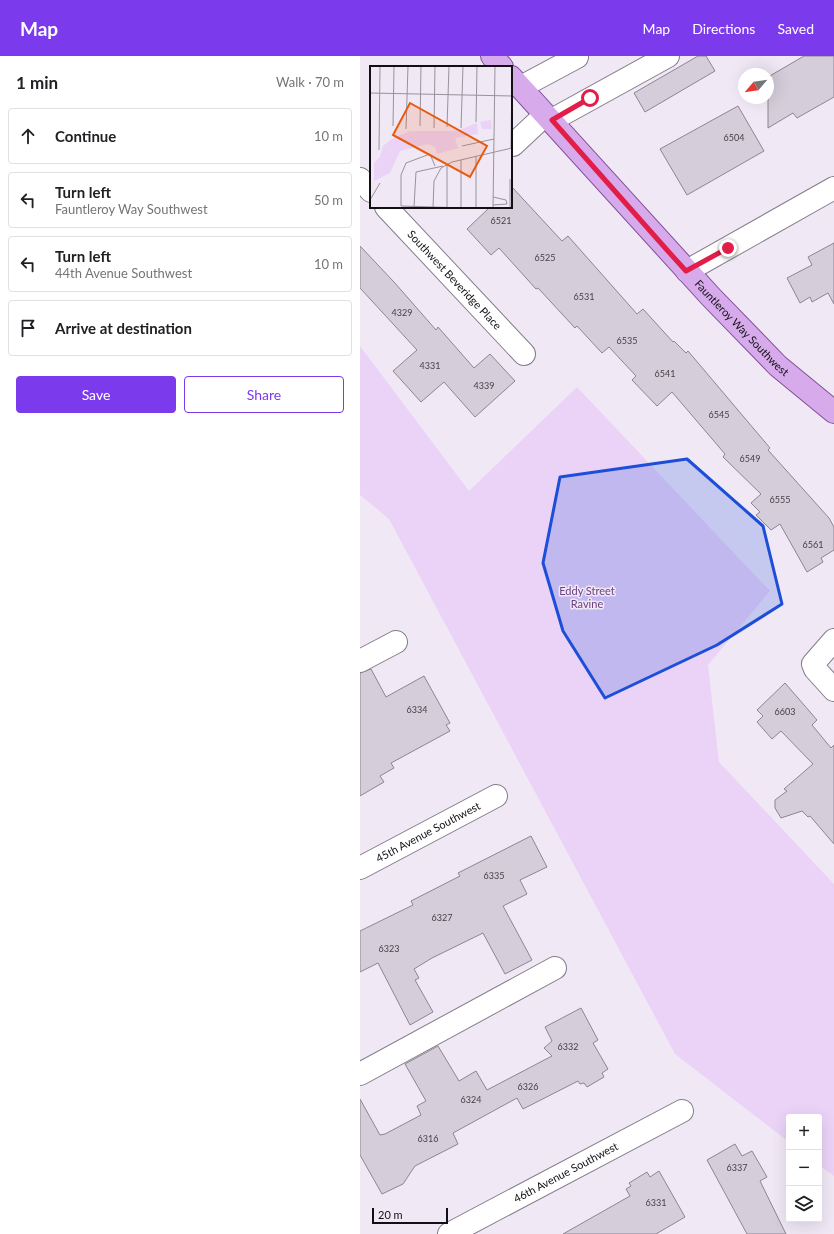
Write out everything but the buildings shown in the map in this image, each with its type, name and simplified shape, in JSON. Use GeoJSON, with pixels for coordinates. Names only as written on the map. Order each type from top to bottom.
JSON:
{"type":"FeatureCollection","features":[{"type":"Feature","properties":{"kind":"main road"},"geometry":{"type":"LineString","coordinates":[[492,56],[501,66]]}},
{"type":"Feature","properties":{"kind":"main road","name":"Fauntleroy Way Southwest"},"geometry":{"type":"LineString","coordinates":[[516,82],[686,271],[778,366],[832,409]]}},
{"type":"Feature","properties":{"kind":"street"},"geometry":{"type":"LineString","coordinates":[[513,145],[549,117],[668,56]]}},
{"type":"Feature","properties":{"kind":"street"},"geometry":{"type":"LineString","coordinates":[[516,82],[577,57]]}},
{"type":"Feature","properties":{"kind":"street"},"geometry":{"type":"LineString","coordinates":[[360,179],[370,190]]}},
{"type":"Feature","properties":{"kind":"street"},"geometry":{"type":"LineString","coordinates":[[686,271],[834,188]]}},
{"type":"Feature","properties":{"kind":"street","name":"Southwest Beveridge Place"},"geometry":{"type":"LineString","coordinates":[[387,208],[524,354]]}},
{"type":"Feature","properties":{"kind":"street"},"geometry":{"type":"LineString","coordinates":[[834,640],[813,664],[815,669],[834,690]]}},
{"type":"Feature","properties":{"kind":"street"},"geometry":{"type":"LineString","coordinates":[[360,661],[396,642]]}},
{"type":"Feature","properties":{"kind":"street","name":"45th Avenue Southwest"},"geometry":{"type":"LineString","coordinates":[[360,868],[496,796]]}},
{"type":"Feature","properties":{"kind":"street"},"geometry":{"type":"LineString","coordinates":[[360,1074],[555,968]]}},
{"type":"Feature","properties":{"kind":"street","name":"46th Avenue Southwest"},"geometry":{"type":"LineString","coordinates":[[449,1234],[682,1111]]}},
{"type":"Feature","properties":{"kind":"highlighted area"},"geometry":{"type":"Polygon","coordinates":[[[687,459],[763,526],[782,604],[717,645],[605,698],[563,631],[543,563],[560,477],[687,459]]]}},
{"type":"Feature","properties":{"kind":"green space","name":"Eddy Street Ravine"},"geometry":{"type":"Polygon","coordinates":[[[360,346],[469,491],[577,387],[770,591],[708,665],[719,762],[834,884],[834,1176],[822,1167],[822,1114],[786,1114],[786,1140],[675,1054],[389,519],[360,495],[360,346]]]}},
{"type":"Feature","properties":{"kind":"route"},"geometry":{"type":"LineString","coordinates":[[590,98],[552,120],[686,271],[728,248]]}}]}
